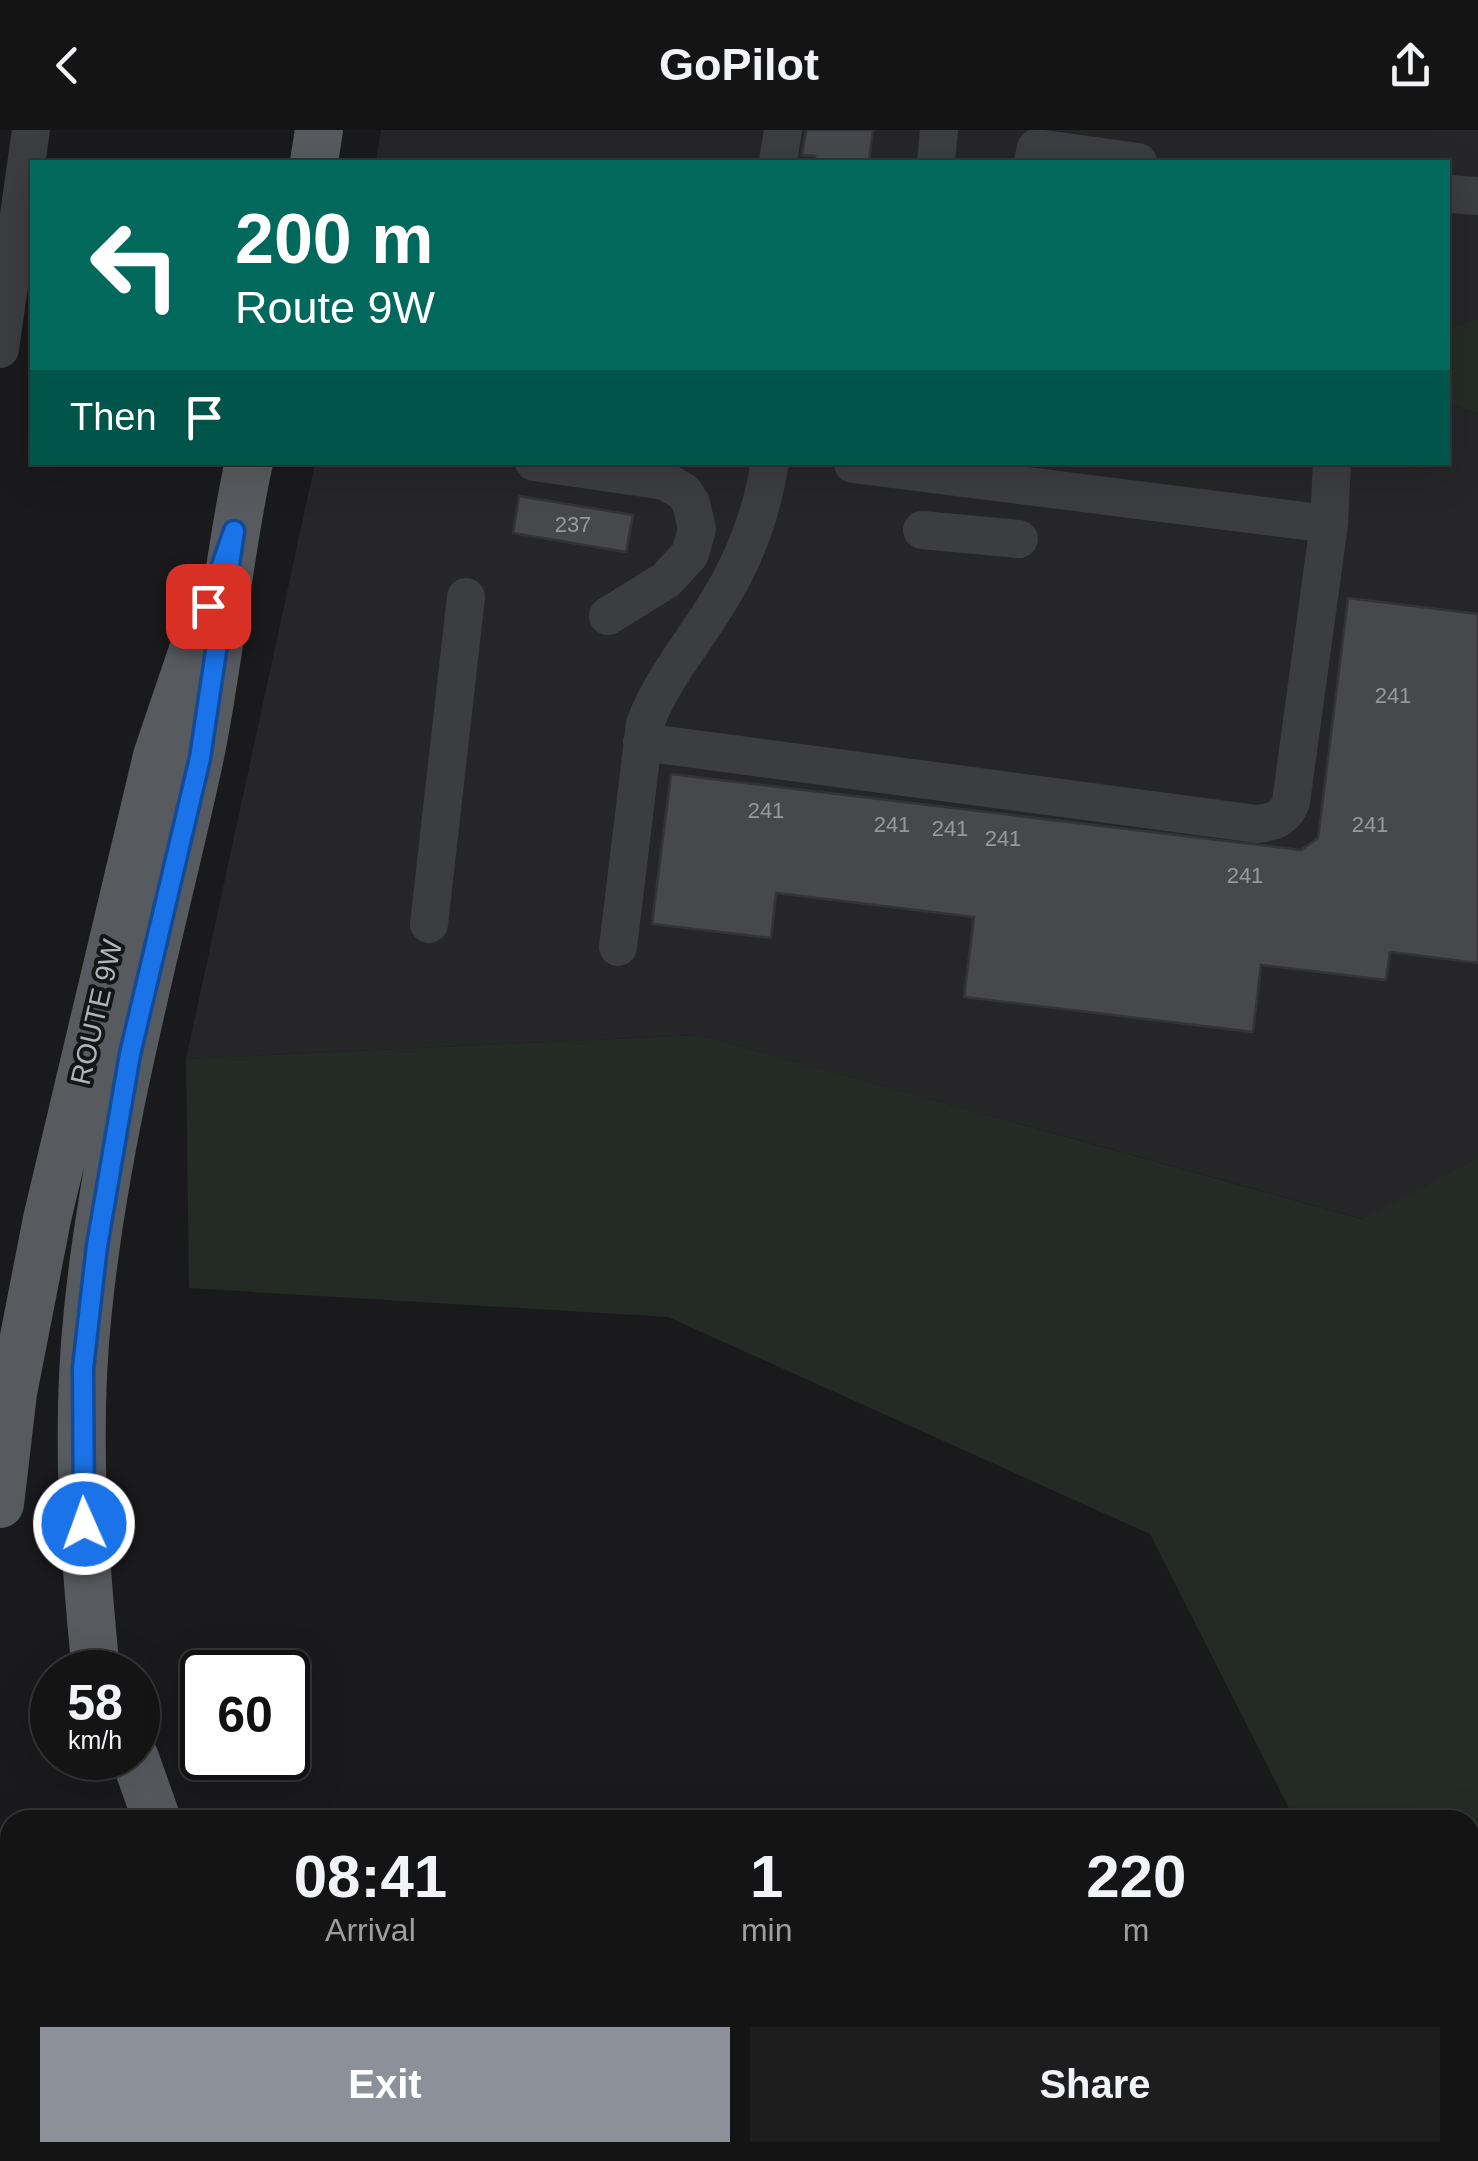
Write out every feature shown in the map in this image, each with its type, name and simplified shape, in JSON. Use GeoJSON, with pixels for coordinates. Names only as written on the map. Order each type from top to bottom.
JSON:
{"type":"FeatureCollection","features":[{"type":"Feature","properties":{"kind":"main road"},"geometry":{"type":"LineString","coordinates":[[314,160],[320,130]]}},
{"type":"Feature","properties":{"kind":"main road","name":"ROUTE 9W"},"geometry":{"type":"LineString","coordinates":[[94,1650],[82,1434],[88,1308],[130,1054],[200,758],[234,531],[248,465]]}},
{"type":"Feature","properties":{"kind":"main road","name":"ROUTE 9W"},"geometry":{"type":"LineString","coordinates":[[0,1504],[13,1393],[47,1219],[143,816],[158,756],[234,531]]}},
{"type":"Feature","properties":{"kind":"main road"},"geometry":{"type":"LineString","coordinates":[[86,1556],[109,1650]]}},
{"type":"Feature","properties":{"kind":"main road"},"geometry":{"type":"LineString","coordinates":[[113,1780],[119,1810]]}},
{"type":"Feature","properties":{"kind":"main road"},"geometry":{"type":"LineString","coordinates":[[143,1780],[154,1810]]}},
{"type":"Feature","properties":{"kind":"lane"},"geometry":{"type":"LineString","coordinates":[[0,350],[14,280],[30,130]]}},
{"type":"Feature","properties":{"kind":"lane"},"geometry":{"type":"LineString","coordinates":[[778,160],[783,130]]}},
{"type":"Feature","properties":{"kind":"lane"},"geometry":{"type":"LineString","coordinates":[[791,160],[795,130]]}},
{"type":"Feature","properties":{"kind":"lane"},"geometry":{"type":"LineString","coordinates":[[936,160],[940,130]]}},
{"type":"Feature","properties":{"kind":"lane"},"geometry":{"type":"LineString","coordinates":[[1035,147],[1114,154]]}},
{"type":"Feature","properties":{"kind":"lane"},"geometry":{"type":"LineString","coordinates":[[1450,194],[1478,196]]}},
{"type":"Feature","properties":{"kind":"lane"},"geometry":{"type":"LineString","coordinates":[[555,465],[665,481],[684,492],[691,503],[697,529],[690,554],[666,580],[608,616],[642,607],[686,578],[701,554],[706,516],[695,489],[680,473],[655,465]]}},
{"type":"Feature","properties":{"kind":"lane"},"geometry":{"type":"LineString","coordinates":[[618,947],[642,742],[654,702],[718,602],[746,549],[758,519],[769,465]]}},
{"type":"Feature","properties":{"kind":"lane"},"geometry":{"type":"LineString","coordinates":[[862,465],[1329,524]]}},
{"type":"Feature","properties":{"kind":"lane"},"geometry":{"type":"LineString","coordinates":[[642,742],[1268,823],[1288,812],[1292,802],[1329,524],[1332,465]]}},
{"type":"Feature","properties":{"kind":"lane"},"geometry":{"type":"LineString","coordinates":[[922,530],[1019,539]]}},
{"type":"Feature","properties":{"kind":"lane"},"geometry":{"type":"LineString","coordinates":[[429,924],[466,597]]}},
{"type":"Feature","properties":{"kind":"shaded area"},"geometry":{"type":"Polygon","coordinates":[[[381,130],[1478,130],[1478,318],[1450,327],[1450,160],[376,160],[381,130]]]}},
{"type":"Feature","properties":{"kind":"shaded area"},"geometry":{"type":"Polygon","coordinates":[[[1478,318],[1478,414],[1450,404],[1450,327],[1478,318]]]}},
{"type":"Feature","properties":{"kind":"shaded area"},"geometry":{"type":"Polygon","coordinates":[[[1450,404],[1478,414],[1478,1158],[1363,1219],[699,1035],[186,1059],[315,465],[1450,465],[1450,404]]]}},
{"type":"Feature","properties":{"kind":"shaded area"},"geometry":{"type":"Polygon","coordinates":[[[699,1035],[1362,1219],[1478,1158],[1478,1810],[1290,1810],[1150,1534],[668,1317],[189,1288],[186,1059],[699,1035]]]}},
{"type":"Feature","properties":{"kind":"building"},"geometry":{"type":"Polygon","coordinates":[[[806,130],[873,130],[869,160],[815,160],[815,156],[802,155],[806,130]]]}},
{"type":"Feature","properties":{"kind":"building"},"geometry":{"type":"Polygon","coordinates":[[[519,496],[633,515],[626,552],[513,533],[519,496]]]}},
{"type":"Feature","properties":{"kind":"building"},"geometry":{"type":"Polygon","coordinates":[[[1348,598],[1478,614],[1478,963],[1390,952],[1386,980],[1261,965],[1253,1032],[964,997],[974,917],[776,893],[771,938],[652,924],[671,774],[1301,850],[1318,838],[1348,598]]]}},
{"type":"Feature","properties":{"kind":"route"},"geometry":{"type":"LineString","coordinates":[[84,1524],[83,1368],[106,1183],[130,1054],[200,758],[234,531],[208,606]]}}]}
